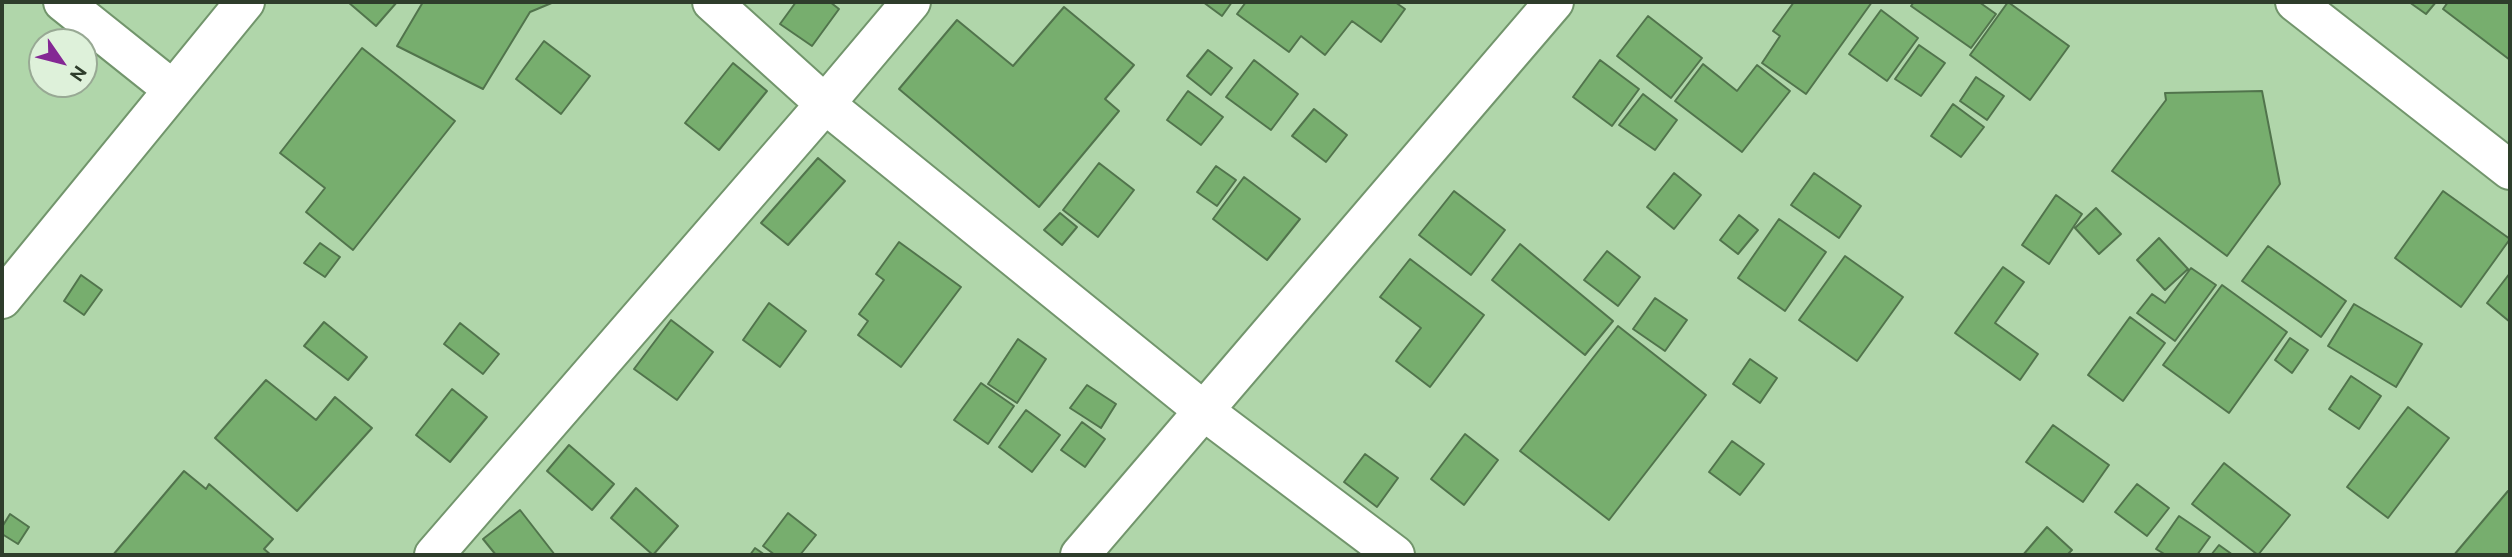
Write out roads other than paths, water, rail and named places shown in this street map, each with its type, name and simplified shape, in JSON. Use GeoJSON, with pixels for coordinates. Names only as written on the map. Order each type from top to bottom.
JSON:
{"type":"FeatureCollection","features":[{"type":"Feature","properties":{"kind":"street"},"geometry":{"type":"LineString","coordinates":[[63,2],[172,89]]}},
{"type":"Feature","properties":{"kind":"street"},"geometry":{"type":"LineString","coordinates":[[2,299],[245,2]]}},
{"type":"Feature","properties":{"kind":"street"},"geometry":{"type":"LineString","coordinates":[[712,2],[825,104],[1204,411],[1395,555]]}},
{"type":"Feature","properties":{"kind":"street"},"geometry":{"type":"LineString","coordinates":[[434,555],[911,2]]}},
{"type":"Feature","properties":{"kind":"street"},"geometry":{"type":"LineString","coordinates":[[1080,555],[1554,2]]}},
{"type":"Feature","properties":{"kind":"street"},"geometry":{"type":"LineString","coordinates":[[2295,2],[2510,170]]}}]}
